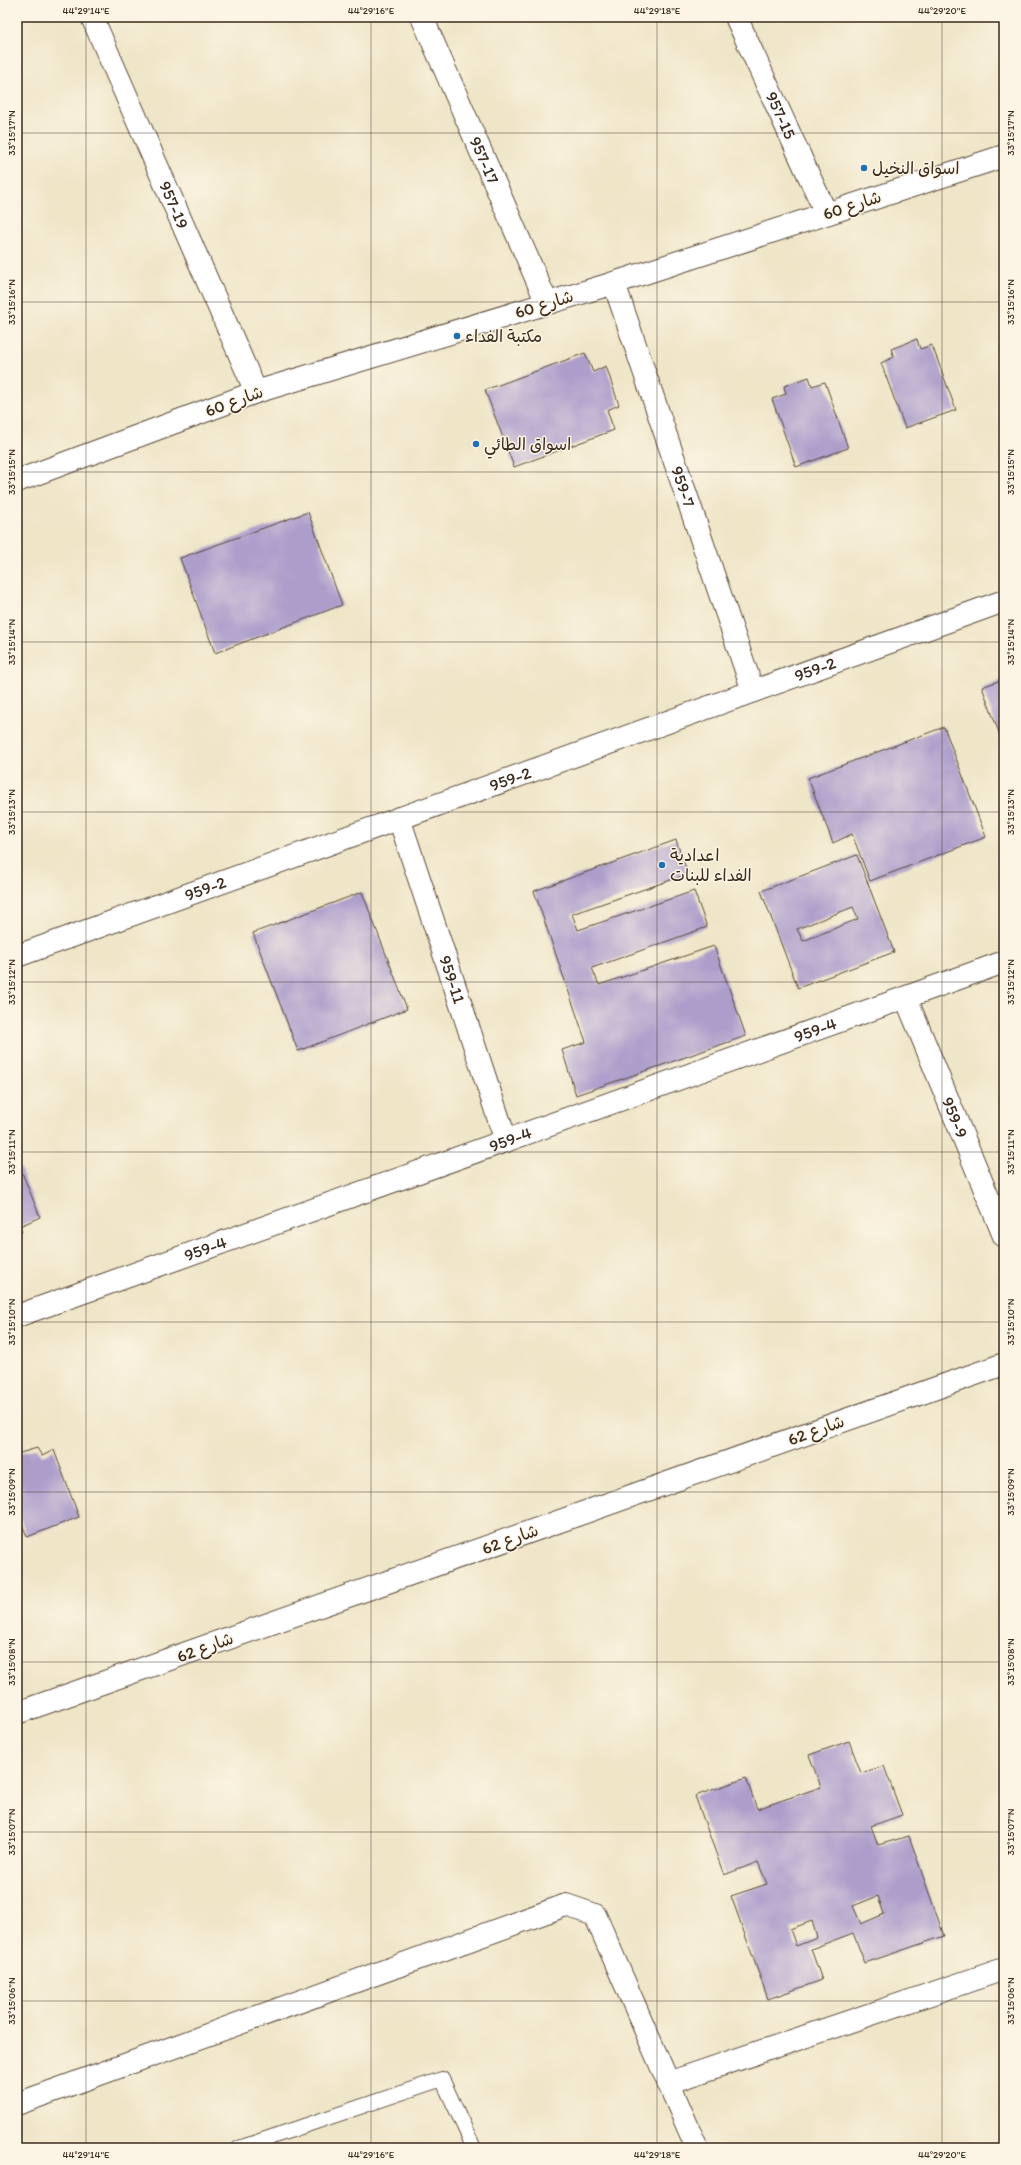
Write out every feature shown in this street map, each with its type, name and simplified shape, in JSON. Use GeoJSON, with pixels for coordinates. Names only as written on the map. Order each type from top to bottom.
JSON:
{"type":"FeatureCollection","features":[{"type":"Feature","properties":{"kind":"street","name":"957-19"},"geometry":{"type":"LineString","coordinates":[[92,17],[256,392]]}},
{"type":"Feature","properties":{"kind":"street","name":"957-17"},"geometry":{"type":"LineString","coordinates":[[422,17],[547,303]]}},
{"type":"Feature","properties":{"kind":"street","name":"957-15"},"geometry":{"type":"LineString","coordinates":[[736,17],[826,213]]}},
{"type":"Feature","properties":{"kind":"street","name":"شارع 60"},"geometry":{"type":"LineString","coordinates":[[17,481],[256,392],[614,283],[1004,156]]}},
{"type":"Feature","properties":{"kind":"street","name":"959-7"},"geometry":{"type":"LineString","coordinates":[[614,283],[753,691]]}},
{"type":"Feature","properties":{"kind":"street","name":"959-2"},"geometry":{"type":"LineString","coordinates":[[17,956],[1004,601]]}},
{"type":"Feature","properties":{"kind":"street","name":"959-11"},"geometry":{"type":"LineString","coordinates":[[399,818],[506,1141]]}},
{"type":"Feature","properties":{"kind":"street","name":"959-4"},"geometry":{"type":"LineString","coordinates":[[17,1316],[1004,962]]}},
{"type":"Feature","properties":{"kind":"street","name":"959-9"},"geometry":{"type":"LineString","coordinates":[[906,998],[1004,1236]]}},
{"type":"Feature","properties":{"kind":"street","name":"شارع 62"},"geometry":{"type":"LineString","coordinates":[[17,1713],[1004,1364]]}},
{"type":"Feature","properties":{"kind":"street"},"geometry":{"type":"LineString","coordinates":[[17,2104],[566,1905],[595,1915],[697,2148]]}},
{"type":"Feature","properties":{"kind":"street"},"geometry":{"type":"LineString","coordinates":[[668,2083],[1004,1969]]}},
{"type":"Feature","properties":{"kind":"lane"},"geometry":{"type":"LineString","coordinates":[[239,2148],[442,2079],[474,2148]]}},
{"type":"Feature","properties":{"kind":"building"},"geometry":{"type":"Polygon","coordinates":[[[917,339],[920,349],[932,345],[956,410],[905,428],[881,363],[894,357],[891,349],[917,339]]]}},
{"type":"Feature","properties":{"kind":"building"},"geometry":{"type":"Polygon","coordinates":[[[585,353],[593,372],[606,366],[619,405],[607,410],[614,430],[514,467],[485,390],[585,353]]]}},
{"type":"Feature","properties":{"kind":"building"},"geometry":{"type":"Polygon","coordinates":[[[809,377],[812,386],[825,382],[848,448],[796,467],[772,399],[786,394],[784,386],[809,377]]]}},
{"type":"Feature","properties":{"kind":"building"},"geometry":{"type":"Polygon","coordinates":[[[308,512],[342,605],[215,653],[180,558],[308,512]]]}},
{"type":"Feature","properties":{"kind":"building"},"geometry":{"type":"Polygon","coordinates":[[[1004,679],[1004,746],[982,687],[1004,679]]]}},
{"type":"Feature","properties":{"kind":"building"},"geometry":{"type":"Polygon","coordinates":[[[944,727],[986,837],[870,881],[852,834],[833,843],[808,778],[944,727]]]}},
{"type":"Feature","properties":{"kind":"building"},"geometry":{"type":"Polygon","coordinates":[[[676,840],[688,874],[572,914],[578,930],[694,891],[707,927],[592,968],[599,985],[714,946],[746,1036],[576,1095],[562,1050],[586,1042],[534,891],[676,840]]]}},
{"type":"Feature","properties":{"kind":"building"},"geometry":{"type":"Polygon","coordinates":[[[857,855],[894,952],[798,988],[761,891],[857,855]],[[853,907],[797,929],[803,941],[858,919],[853,907]]]}},
{"type":"Feature","properties":{"kind":"building"},"geometry":{"type":"Polygon","coordinates":[[[362,892],[407,1009],[298,1051],[253,933],[362,892]]]}},
{"type":"Feature","properties":{"kind":"building"},"geometry":{"type":"Polygon","coordinates":[[[17,1160],[40,1217],[20,1226],[22,1232],[17,1234],[17,1160]]]}},
{"type":"Feature","properties":{"kind":"building"},"geometry":{"type":"Polygon","coordinates":[[[37,1448],[42,1456],[54,1450],[79,1517],[27,1537],[17,1510],[17,1454],[37,1448]]]}},
{"type":"Feature","properties":{"kind":"building"},"geometry":{"type":"Polygon","coordinates":[[[849,1741],[861,1773],[884,1766],[902,1815],[871,1826],[878,1845],[909,1836],[944,1936],[865,1963],[853,1933],[811,1949],[822,1980],[768,1999],[731,1896],[767,1884],[758,1862],[724,1875],[695,1796],[746,1778],[757,1809],[821,1787],[809,1755],[849,1741]],[[878,1896],[853,1906],[861,1924],[884,1914],[878,1896]],[[812,1921],[790,1929],[796,1946],[817,1938],[812,1921]]]}},
{"type":"Feature","properties":{"kind":"place","name":"اسواق النخيل"},"geometry":{"type":"Point","coordinates":[864,168]}},
{"type":"Feature","properties":{"kind":"place","name":"مكتبة الفداء"},"geometry":{"type":"Point","coordinates":[457,336]}},
{"type":"Feature","properties":{"kind":"place","name":"اسواق الطائي"},"geometry":{"type":"Point","coordinates":[476,444]}},
{"type":"Feature","properties":{"kind":"place","name":"اعدادية الفداء للبنات"},"geometry":{"type":"Point","coordinates":[662,865]}}]}
